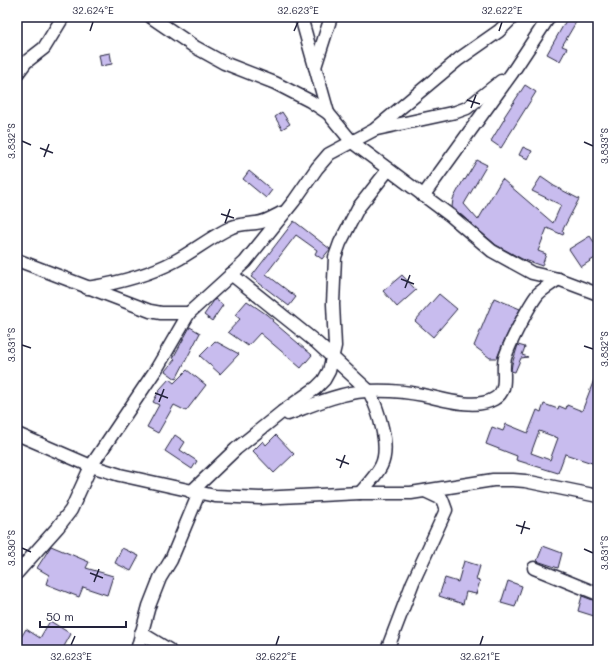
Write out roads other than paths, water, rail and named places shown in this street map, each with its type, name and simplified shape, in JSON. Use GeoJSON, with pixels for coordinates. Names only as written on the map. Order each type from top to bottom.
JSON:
{"type":"FeatureCollection","features":[{"type":"Feature","properties":{"kind":"street"},"geometry":{"type":"LineString","coordinates":[[17,74],[26,62],[44,48],[63,17]]}},
{"type":"Feature","properties":{"kind":"street"},"geometry":{"type":"LineString","coordinates":[[151,17],[195,47],[224,63],[275,83],[310,101],[328,113],[352,142],[451,216],[492,251],[532,273],[558,279],[598,294]]}},
{"type":"Feature","properties":{"kind":"street"},"geometry":{"type":"LineString","coordinates":[[301,17],[328,113]]}},
{"type":"Feature","properties":{"kind":"street"},"geometry":{"type":"LineString","coordinates":[[315,67],[331,17]]}},
{"type":"Feature","properties":{"kind":"street"},"geometry":{"type":"LineString","coordinates":[[17,573],[71,510],[91,466],[157,368],[189,314],[244,262],[288,209],[329,154],[374,130],[459,59],[498,31],[513,17]]}},
{"type":"Feature","properties":{"kind":"street"},"geometry":{"type":"LineString","coordinates":[[423,196],[512,73],[548,17]]}},
{"type":"Feature","properties":{"kind":"street"},"geometry":{"type":"LineString","coordinates":[[374,130],[456,112],[467,108],[512,73]]}},
{"type":"Feature","properties":{"kind":"street"},"geometry":{"type":"LineString","coordinates":[[137,650],[149,606],[160,578],[171,560],[195,493],[236,449],[320,384],[329,371],[335,346],[333,304],[335,257],[340,242],[358,208],[388,170]]}},
{"type":"Feature","properties":{"kind":"street"},"geometry":{"type":"LineString","coordinates":[[87,288],[119,282],[147,274],[175,261],[230,228],[238,225],[267,221],[288,209]]}},
{"type":"Feature","properties":{"kind":"street"},"geometry":{"type":"LineString","coordinates":[[17,260],[150,311],[189,314]]}},
{"type":"Feature","properties":{"kind":"street"},"geometry":{"type":"LineString","coordinates":[[231,274],[317,343],[369,391],[374,401],[383,434],[385,450],[382,465],[360,493]]}},
{"type":"Feature","properties":{"kind":"street"},"geometry":{"type":"LineString","coordinates":[[272,420],[348,393],[369,391],[393,391],[423,395],[452,402],[484,402],[494,399],[505,384],[505,358],[532,302],[539,293],[558,279]]}},
{"type":"Feature","properties":{"kind":"street"},"geometry":{"type":"LineString","coordinates":[[17,434],[91,466],[120,475],[195,493],[216,496],[260,498],[360,493],[411,493],[493,480],[513,480],[552,485],[598,496]]}},
{"type":"Feature","properties":{"kind":"street"},"geometry":{"type":"LineString","coordinates":[[387,650],[413,582],[446,510],[442,499],[425,491]]}},
{"type":"Feature","properties":{"kind":"street"},"geometry":{"type":"LineString","coordinates":[[534,568],[598,594]]}},
{"type":"Feature","properties":{"kind":"street"},"geometry":{"type":"LineString","coordinates":[[141,633],[169,650]]}}]}
